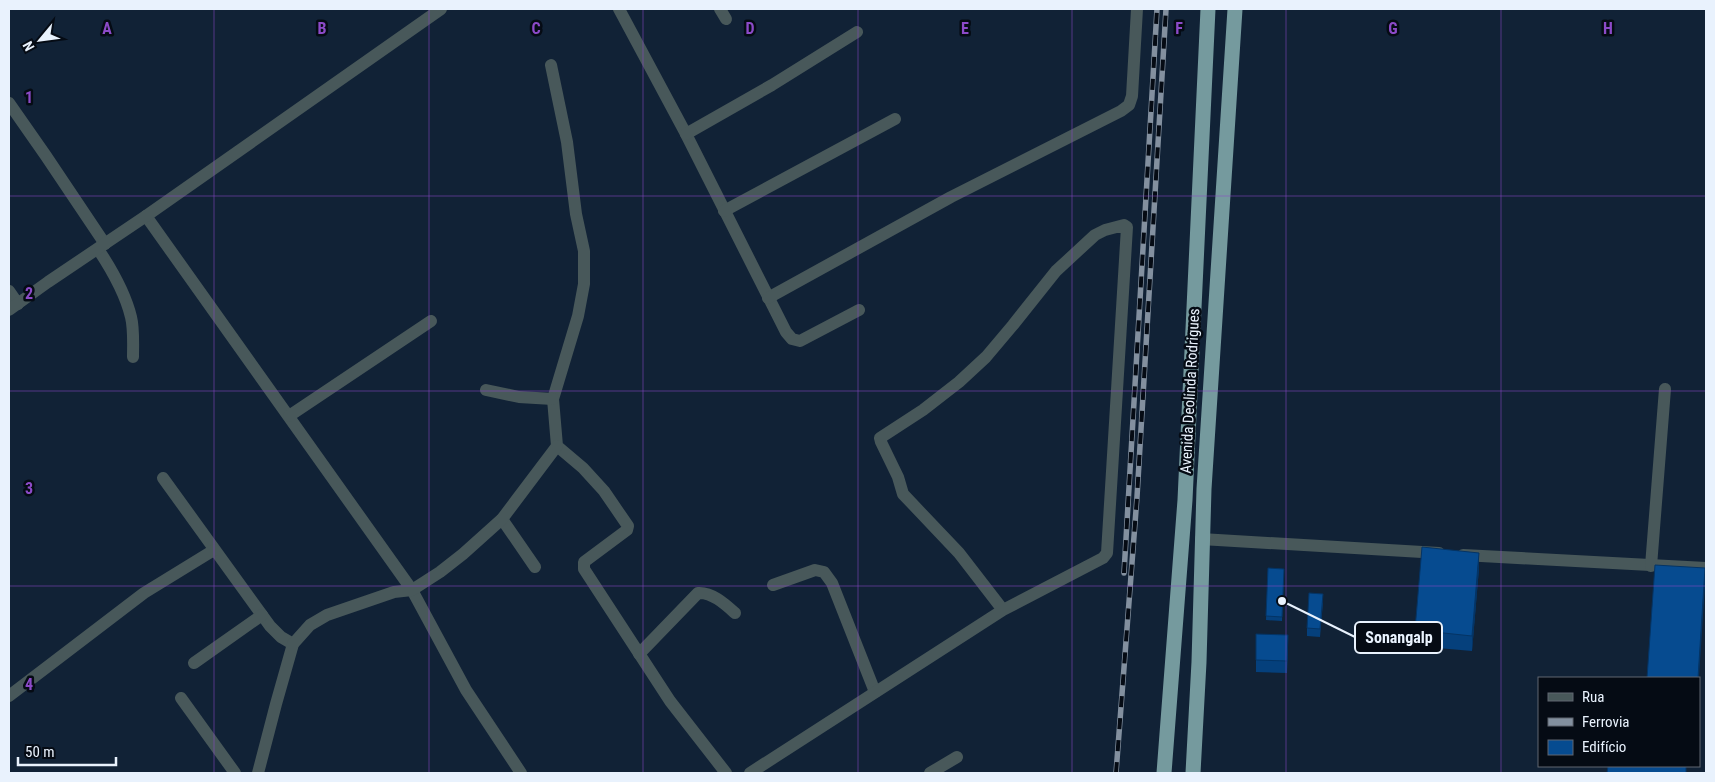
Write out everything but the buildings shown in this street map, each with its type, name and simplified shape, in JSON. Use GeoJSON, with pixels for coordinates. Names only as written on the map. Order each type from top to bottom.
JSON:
{"type":"FeatureCollection","features":[{"type":"Feature","properties":{"kind":"highway","name":"Avenida Deolinda Rodrigues"},"geometry":{"type":"LineString","coordinates":[[1164,773],[1185,500],[1208,9]]}},
{"type":"Feature","properties":{"kind":"highway","name":"Avenida Deolinda Rodrigues"},"geometry":{"type":"LineString","coordinates":[[1192,773],[1199,662],[1202,539],[1235,9]]}},
{"type":"Feature","properties":{"kind":"street"},"geometry":{"type":"LineString","coordinates":[[9,291],[13,307],[441,9]]}},
{"type":"Feature","properties":{"kind":"street"},"geometry":{"type":"LineString","coordinates":[[619,9],[686,134],[786,332],[792,339],[800,341],[859,310]]}},
{"type":"Feature","properties":{"kind":"street"},"geometry":{"type":"LineString","coordinates":[[768,298],[951,197],[1121,111],[1129,105],[1132,96],[1137,9]]}},
{"type":"Feature","properties":{"kind":"street"},"geometry":{"type":"LineString","coordinates":[[686,134],[772,85],[857,32]]}},
{"type":"Feature","properties":{"kind":"street"},"geometry":{"type":"LineString","coordinates":[[258,773],[293,644],[310,625],[327,615],[394,592],[412,590],[440,572],[502,519],[556,446],[554,399],[578,316],[584,284],[584,251],[576,214],[567,142],[551,65]]}},
{"type":"Feature","properties":{"kind":"street"},"geometry":{"type":"LineString","coordinates":[[9,103],[46,156],[101,246],[126,300],[131,319],[134,357]]}},
{"type":"Feature","properties":{"kind":"street"},"geometry":{"type":"LineString","coordinates":[[724,212],[894,119]]}},
{"type":"Feature","properties":{"kind":"street"},"geometry":{"type":"LineString","coordinates":[[146,216],[412,590],[466,690],[521,773]]}},
{"type":"Feature","properties":{"kind":"street"},"geometry":{"type":"LineString","coordinates":[[750,773],[1003,610],[1103,558],[1107,553],[1127,227],[1124,225],[1095,235],[1056,271],[1014,325],[986,357],[959,382],[923,410],[880,438],[898,477],[903,494],[959,552],[1003,610]]}},
{"type":"Feature","properties":{"kind":"street"},"geometry":{"type":"LineString","coordinates":[[289,416],[431,321]]}},
{"type":"Feature","properties":{"kind":"street"},"geometry":{"type":"LineString","coordinates":[[1651,566],[1665,389]]}},
{"type":"Feature","properties":{"kind":"street"},"geometry":{"type":"LineString","coordinates":[[486,390],[519,397],[554,399]]}},
{"type":"Feature","properties":{"kind":"street"},"geometry":{"type":"LineString","coordinates":[[556,446],[583,468],[604,491],[626,523],[627,530],[584,562],[584,569],[670,701],[726,773]]}},
{"type":"Feature","properties":{"kind":"street"},"geometry":{"type":"LineString","coordinates":[[163,478],[262,615],[280,637],[293,644]]}},
{"type":"Feature","properties":{"kind":"street"},"geometry":{"type":"LineString","coordinates":[[502,519],[536,567]]}},
{"type":"Feature","properties":{"kind":"street"},"geometry":{"type":"LineString","coordinates":[[1202,539],[1706,568]]}},
{"type":"Feature","properties":{"kind":"street"},"geometry":{"type":"LineString","coordinates":[[9,696],[144,593],[214,550]]}},
{"type":"Feature","properties":{"kind":"street"},"geometry":{"type":"LineString","coordinates":[[773,585],[815,570],[824,572],[832,583],[875,692]]}},
{"type":"Feature","properties":{"kind":"street"},"geometry":{"type":"LineString","coordinates":[[639,654],[698,593],[705,593],[723,602],[736,613]]}},
{"type":"Feature","properties":{"kind":"street"},"geometry":{"type":"LineString","coordinates":[[194,663],[262,615]]}},
{"type":"Feature","properties":{"kind":"street"},"geometry":{"type":"LineString","coordinates":[[181,698],[235,773]]}},
{"type":"Feature","properties":{"kind":"street"},"geometry":{"type":"LineString","coordinates":[[930,773],[957,757]]}},
{"type":"Feature","properties":{"kind":"railway"},"geometry":{"type":"LineString","coordinates":[[1124,573],[1157,9]]}},
{"type":"Feature","properties":{"kind":"railway"},"geometry":{"type":"LineString","coordinates":[[1116,773],[1137,497],[1166,9]]}},
{"type":"Feature","properties":{"kind":"place","name":"Sonangalp"},"geometry":{"type":"Point","coordinates":[1282,601]}}]}
